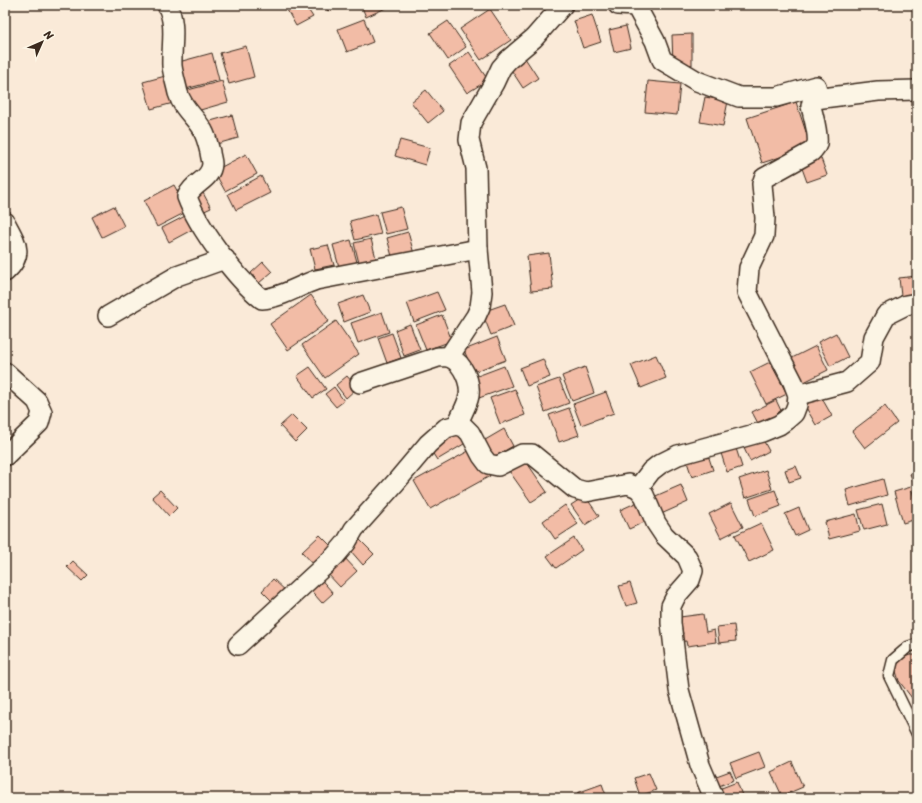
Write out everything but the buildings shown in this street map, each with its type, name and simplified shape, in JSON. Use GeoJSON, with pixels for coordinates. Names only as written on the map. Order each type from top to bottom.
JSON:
{"type":"FeatureCollection","features":[{"type":"Feature","properties":{"kind":"street"},"geometry":{"type":"LineString","coordinates":[[167,5],[170,11],[173,30],[172,67],[178,94],[184,107],[203,130],[208,142],[212,163],[210,172],[202,182],[190,190],[187,197],[191,207],[225,259],[252,291],[262,299],[272,299],[302,284],[316,280],[478,249]]}},
{"type":"Feature","properties":{"kind":"street"},"geometry":{"type":"LineString","coordinates":[[449,357],[476,316],[480,307],[482,292],[478,249],[476,168],[469,140],[471,123],[501,68],[508,60],[534,38],[563,5]]}},
{"type":"Feature","properties":{"kind":"street"},"geometry":{"type":"LineString","coordinates":[[618,5],[636,6],[655,41],[662,60],[697,81],[739,97],[776,97],[816,86],[819,98]]}},
{"type":"Feature","properties":{"kind":"street"},"geometry":{"type":"LineString","coordinates":[[638,488],[651,471],[660,464],[678,456],[762,432],[779,425],[794,413],[798,395],[762,321],[751,304],[747,292],[747,278],[753,258],[762,243],[764,236],[765,218],[762,184],[764,178],[811,152],[816,147],[816,134],[811,106],[815,99],[878,91],[917,90]]}},
{"type":"Feature","properties":{"kind":"street"},"geometry":{"type":"LineString","coordinates":[[5,222],[17,245],[18,256],[11,267],[5,272]]}},
{"type":"Feature","properties":{"kind":"street"},"geometry":{"type":"LineString","coordinates":[[108,316],[177,276],[225,259]]}},
{"type":"Feature","properties":{"kind":"street"},"geometry":{"type":"LineString","coordinates":[[798,395],[847,382],[870,362],[874,337],[886,315],[906,305],[917,303]]}},
{"type":"Feature","properties":{"kind":"street"},"geometry":{"type":"LineString","coordinates":[[360,383],[438,356],[449,357],[459,364],[467,377],[469,394],[464,411],[456,425]]}},
{"type":"Feature","properties":{"kind":"street"},"geometry":{"type":"LineString","coordinates":[[5,372],[37,402],[42,412],[39,423],[5,456]]}},
{"type":"Feature","properties":{"kind":"street"},"geometry":{"type":"LineString","coordinates":[[238,645],[335,556],[346,543],[354,529],[428,444],[446,428],[456,425],[464,427],[470,433],[488,464],[498,466],[522,454],[532,454],[575,489],[586,492],[628,484],[638,488],[644,496],[656,524],[664,535],[687,557],[693,571],[690,580],[676,596],[671,606],[671,624],[679,690],[700,765],[714,798]]}},
{"type":"Feature","properties":{"kind":"lane"},"geometry":{"type":"LineString","coordinates":[[917,644],[908,647],[892,660],[889,676],[917,734]]}}]}
